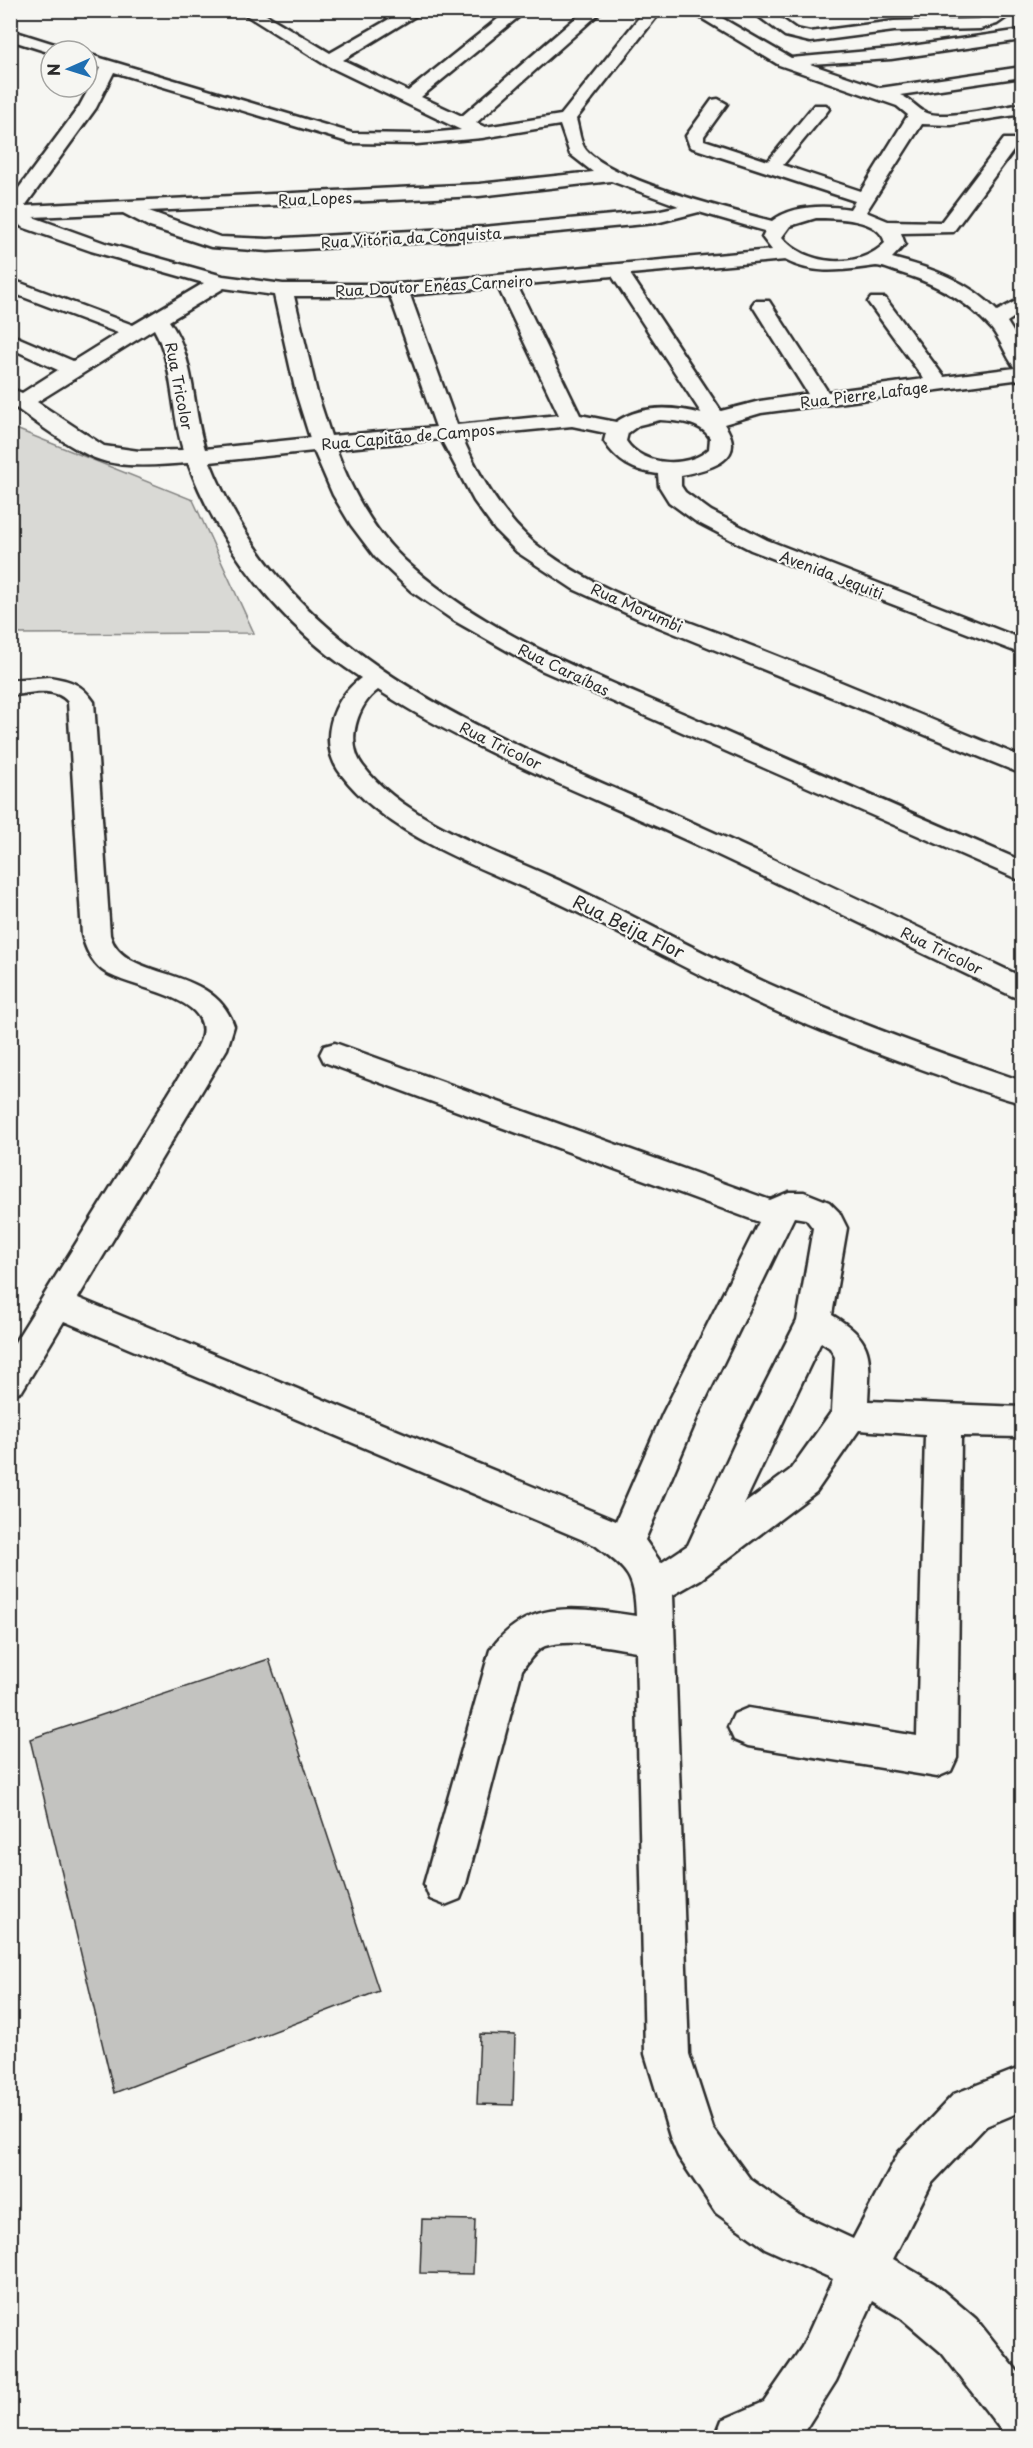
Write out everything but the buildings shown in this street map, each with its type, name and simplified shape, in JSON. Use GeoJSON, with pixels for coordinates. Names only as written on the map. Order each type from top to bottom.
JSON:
{"type":"FeatureCollection","features":[{"type":"Feature","properties":{"kind":"street"},"geometry":{"type":"LineString","coordinates":[[246,10],[330,60],[482,133]]}},
{"type":"Feature","properties":{"kind":"street"},"geometry":{"type":"LineString","coordinates":[[330,60],[417,10]]}},
{"type":"Feature","properties":{"kind":"street"},"geometry":{"type":"LineString","coordinates":[[409,98],[519,10]]}},
{"type":"Feature","properties":{"kind":"street"},"geometry":{"type":"LineString","coordinates":[[463,125],[595,10]]}},
{"type":"Feature","properties":{"kind":"street"},"geometry":{"type":"LineString","coordinates":[[99,63],[351,138],[417,139],[482,133],[567,119],[654,10]]}},
{"type":"Feature","properties":{"kind":"street"},"geometry":{"type":"LineString","coordinates":[[696,10],[784,61],[912,106],[917,112],[917,118],[859,206],[791,218],[775,228],[772,237],[776,246],[787,254],[812,263],[842,266],[878,260],[890,253],[895,244],[893,235],[859,206],[771,168],[696,143],[695,136],[718,104]]}},
{"type":"Feature","properties":{"kind":"street"},"geometry":{"type":"LineString","coordinates":[[758,10],[791,33],[810,37],[894,26],[981,24],[1009,10]]}},
{"type":"Feature","properties":{"kind":"street"},"geometry":{"type":"LineString","coordinates":[[10,35],[39,44]]}},
{"type":"Feature","properties":{"kind":"street"},"geometry":{"type":"LineString","coordinates":[[784,61],[891,54],[1023,35]]}},
{"type":"Feature","properties":{"kind":"street"},"geometry":{"type":"LineString","coordinates":[[13,213],[16,205],[87,108],[109,66]]}},
{"type":"Feature","properties":{"kind":"street"},"geometry":{"type":"LineString","coordinates":[[879,94],[1023,72]]}},
{"type":"Feature","properties":{"kind":"street"},"geometry":{"type":"LineString","coordinates":[[771,168],[820,109]]}},
{"type":"Feature","properties":{"kind":"street"},"geometry":{"type":"LineString","coordinates":[[917,118],[951,120],[1023,109]]}},
{"type":"Feature","properties":{"kind":"street"},"geometry":{"type":"LineString","coordinates":[[567,119],[577,151],[589,162],[613,175],[701,206],[775,228]]}},
{"type":"Feature","properties":{"kind":"street"},"geometry":{"type":"LineString","coordinates":[[885,227],[946,228],[1010,142]]}},
{"type":"Feature","properties":{"kind":"street","name":"Rua Lopes"},"geometry":{"type":"LineString","coordinates":[[13,213],[456,191],[613,175]]}},
{"type":"Feature","properties":{"kind":"street","name":"Rua Vitória da Conquista"},"geometry":{"type":"LineString","coordinates":[[125,206],[157,223],[218,243],[268,245],[505,231],[656,217],[701,206]]}},
{"type":"Feature","properties":{"kind":"street","name":"Rua Doutor Enéas Carneiro"},"geometry":{"type":"LineString","coordinates":[[13,213],[29,222],[98,247],[221,282],[283,290],[398,290],[506,282],[787,254]]}},
{"type":"Feature","properties":{"kind":"street"},"geometry":{"type":"LineString","coordinates":[[878,260],[940,280],[970,296],[995,321],[1023,363]]}},
{"type":"Feature","properties":{"kind":"street"},"geometry":{"type":"LineString","coordinates":[[618,271],[712,421],[722,440],[721,449],[714,457],[702,464],[669,469],[635,463],[622,456],[615,447],[614,437],[619,429],[636,419],[660,414],[712,421]]}},
{"type":"Feature","properties":{"kind":"street"},"geometry":{"type":"LineString","coordinates":[[17,397],[73,369],[221,282]]}},
{"type":"Feature","properties":{"kind":"street"},"geometry":{"type":"LineString","coordinates":[[506,282],[572,420]]}},
{"type":"Feature","properties":{"kind":"street"},"geometry":{"type":"LineString","coordinates":[[10,285],[135,332]]}},
{"type":"Feature","properties":{"kind":"street","name":"Rua Caraíbas"},"geometry":{"type":"LineString","coordinates":[[283,290],[295,351],[321,444],[347,500],[383,552],[423,587],[476,625],[549,665],[1023,872]]}},
{"type":"Feature","properties":{"kind":"street","name":"Rua Morumbi"},"geometry":{"type":"LineString","coordinates":[[398,290],[423,366],[483,498],[504,526],[535,555],[570,576],[634,607],[1023,766]]}},
{"type":"Feature","properties":{"kind":"street"},"geometry":{"type":"LineString","coordinates":[[878,302],[938,384]]}},
{"type":"Feature","properties":{"kind":"street"},"geometry":{"type":"LineString","coordinates":[[995,321],[1023,304]]}},
{"type":"Feature","properties":{"kind":"street"},"geometry":{"type":"LineString","coordinates":[[762,305],[822,399]]}},
{"type":"Feature","properties":{"kind":"street","name":"Rua Tricolor"},"geometry":{"type":"LineString","coordinates":[[158,320],[170,335],[188,431],[197,456],[236,538],[273,587],[320,635],[378,679],[438,714],[590,789],[710,841],[1023,989]]}},
{"type":"Feature","properties":{"kind":"street"},"geometry":{"type":"LineString","coordinates":[[10,340],[73,369]]}},
{"type":"Feature","properties":{"kind":"street","name":"Rua Pierre Lafage"},"geometry":{"type":"LineString","coordinates":[[712,421],[760,407],[1023,373]]}},
{"type":"Feature","properties":{"kind":"street","name":"Rua Capitão de Campos"},"geometry":{"type":"LineString","coordinates":[[17,397],[104,455],[123,458],[197,456],[572,420],[619,429]]}},
{"type":"Feature","properties":{"kind":"street","name":"Avenida Jequiti"},"geometry":{"type":"LineString","coordinates":[[669,469],[670,486],[677,497],[703,516],[759,545],[1023,647]]}},
{"type":"Feature","properties":{"kind":"street","name":"Rua Beija Flor"},"geometry":{"type":"LineString","coordinates":[[378,679],[357,694],[349,705],[343,722],[342,743],[348,766],[369,791],[422,826],[756,990],[882,1043],[1023,1092]]}},
{"type":"Feature","properties":{"kind":"street"},"geometry":{"type":"LineString","coordinates":[[10,688],[58,687],[70,691],[81,702],[96,935],[104,955],[113,965],[203,1000],[215,1013],[219,1026],[217,1040],[208,1056],[10,1381]]}},
{"type":"Feature","properties":{"kind":"street"},"geometry":{"type":"LineString","coordinates":[[335,1054],[778,1216]]}},
{"type":"Feature","properties":{"kind":"street"},"geometry":{"type":"LineString","coordinates":[[624,1546],[681,1413],[782,1208],[795,1204],[816,1209],[827,1217],[830,1228],[814,1321],[754,1439],[702,1556]]}},
{"type":"Feature","properties":{"kind":"street"},"geometry":{"type":"LineString","coordinates":[[56,1303],[608,1534],[638,1556],[654,1587],[667,2054],[694,2140],[733,2196],[782,2231],[863,2268],[918,2301],[959,2336],[1023,2416]]}},
{"type":"Feature","properties":{"kind":"street"},"geometry":{"type":"LineString","coordinates":[[654,1587],[702,1556],[802,1481],[850,1415],[853,1356],[842,1338],[814,1321]]}},
{"type":"Feature","properties":{"kind":"street"},"geometry":{"type":"LineString","coordinates":[[850,1415],[943,1421],[1023,1422]]}},
{"type":"Feature","properties":{"kind":"street"},"geometry":{"type":"LineString","coordinates":[[748,1727],[937,1758],[943,1421]]}},
{"type":"Feature","properties":{"kind":"street"},"geometry":{"type":"LineString","coordinates":[[445,1884],[504,1663],[516,1646],[533,1633],[560,1627],[655,1636]]}},
{"type":"Feature","properties":{"kind":"street"},"geometry":{"type":"LineString","coordinates":[[740,2438],[782,2420],[819,2364],[863,2268],[915,2168],[970,2110],[1023,2090]]}},
{"type":"Feature","properties":{"kind":"shaded area"},"geometry":{"type":"Polygon","coordinates":[[[11,427],[193,500],[254,633],[11,634],[11,427]]]}}]}
